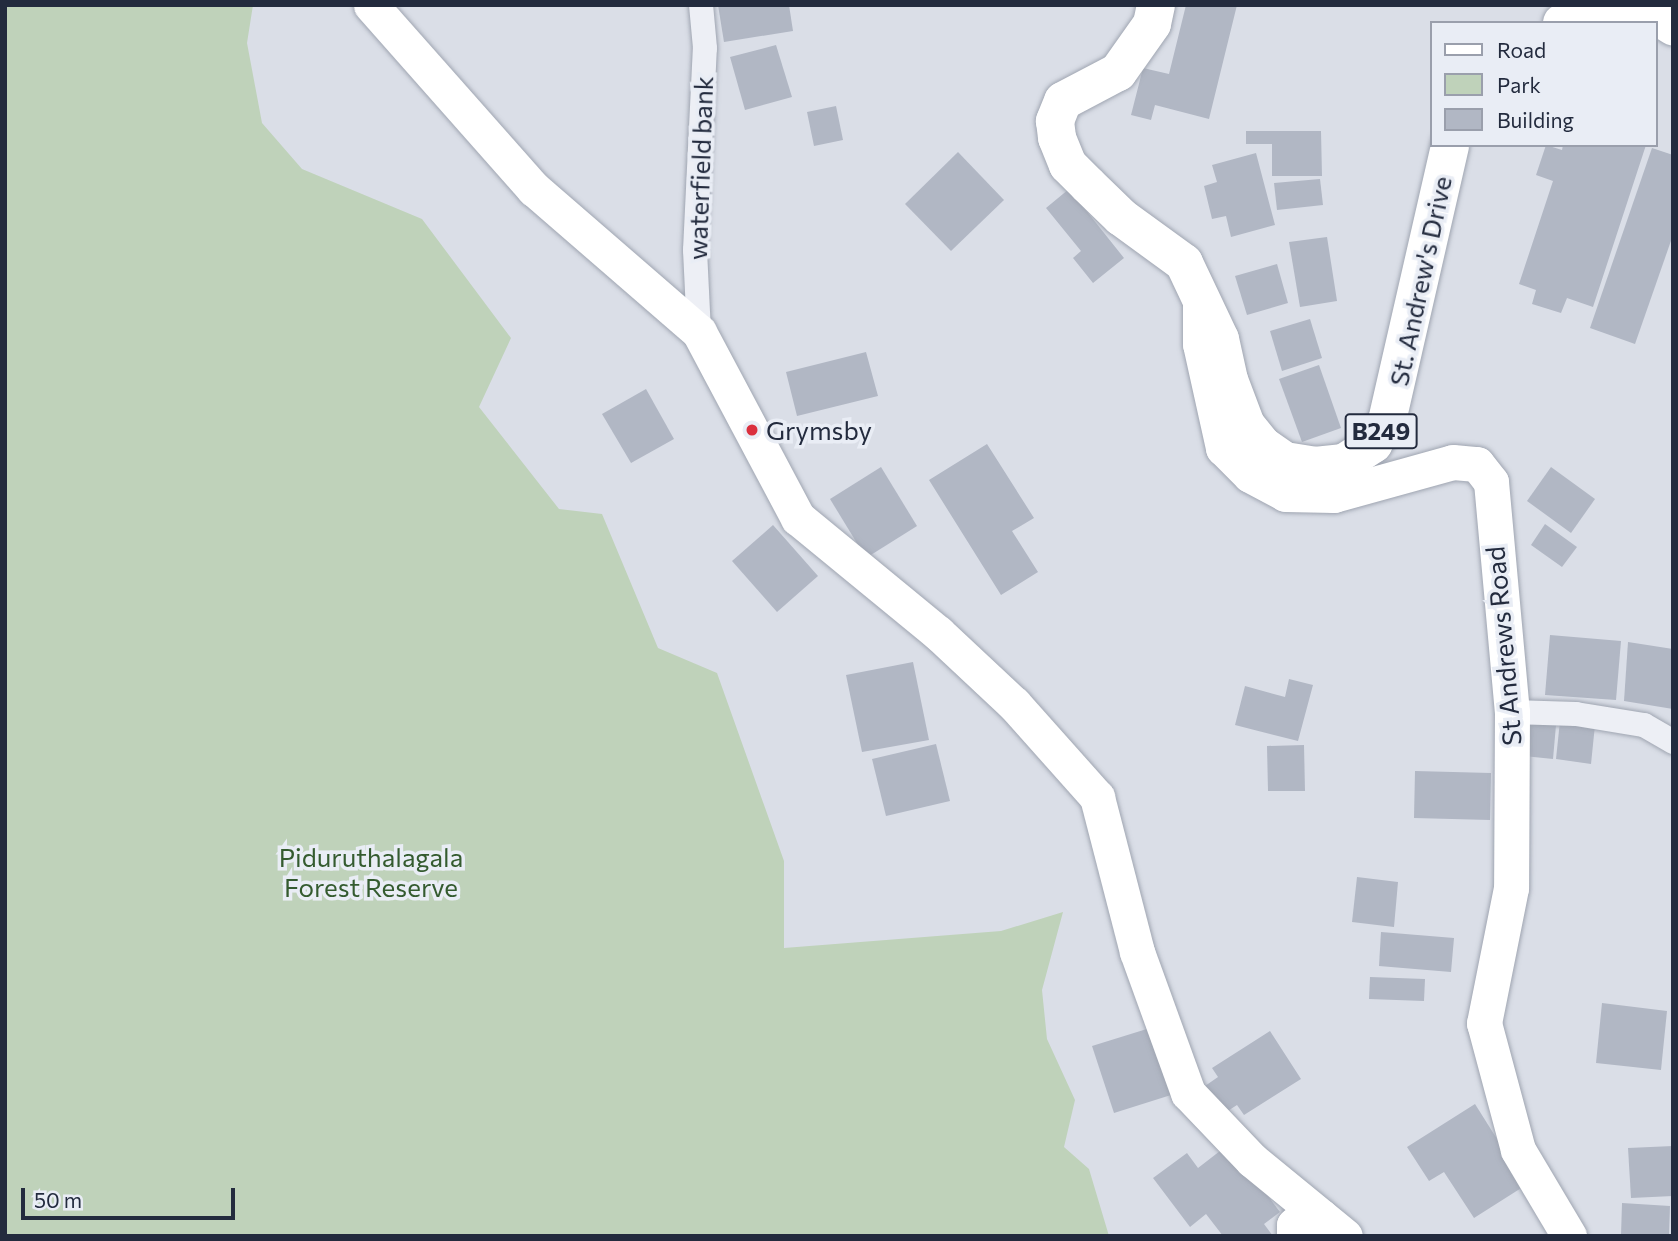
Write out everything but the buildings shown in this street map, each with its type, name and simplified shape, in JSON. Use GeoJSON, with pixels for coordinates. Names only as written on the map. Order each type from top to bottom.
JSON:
{"type":"FeatureCollection","features":[{"type":"Feature","properties":{"kind":"main road","name":"St. Andrew's Drive"},"geometry":{"type":"LineString","coordinates":[[1156,5],[1152,24],[1118,72],[1063,101],[1055,121],[1057,138],[1068,165],[1104,201],[1184,263],[1200,302],[1220,338],[1229,380],[1246,425],[1262,445],[1285,460],[1315,467],[1344,463],[1373,444],[1396,397],[1450,147]]}},
{"type":"Feature","properties":{"kind":"main road"},"geometry":{"type":"LineString","coordinates":[[1569,21],[1604,11],[1647,10],[1673,26]]}},
{"type":"Feature","properties":{"kind":"street"},"geometry":{"type":"LineString","coordinates":[[371,5],[534,189],[699,332],[798,518],[938,633],[1014,704],[1097,797],[1137,952],[1188,1093],[1320,1229]]}},
{"type":"Feature","properties":{"kind":"street","name":"waterfield bank"},"geometry":{"type":"LineString","coordinates":[[699,332],[695,250],[705,48],[701,5]]}},
{"type":"Feature","properties":{"kind":"street","name":"St Andrews Road"},"geometry":{"type":"LineString","coordinates":[[1200,302],[1200,344],[1223,447],[1250,475],[1285,494],[1334,495],[1453,462],[1477,464],[1491,482],[1513,712],[1511,888],[1484,1023],[1518,1150],[1569,1236]]}},
{"type":"Feature","properties":{"kind":"street"},"geometry":{"type":"LineString","coordinates":[[1513,712],[1576,715],[1644,725],[1673,742]]}},
{"type":"Feature","properties":{"kind":"green space","name":"Piduruthalagala Forest Reserve"},"geometry":{"type":"Polygon","coordinates":[[[5,5],[253,5],[247,43],[262,123],[302,169],[422,219],[511,338],[479,407],[559,509],[602,514],[658,648],[717,673],[784,861],[784,948],[1001,931],[1063,912],[1042,990],[1047,1039],[1075,1100],[1064,1147],[1089,1169],[1109,1236],[5,1236],[5,5]]]}},
{"type":"Feature","properties":{"kind":"place","name":"Grymsby"},"geometry":{"type":"Point","coordinates":[752,430]}}]}
